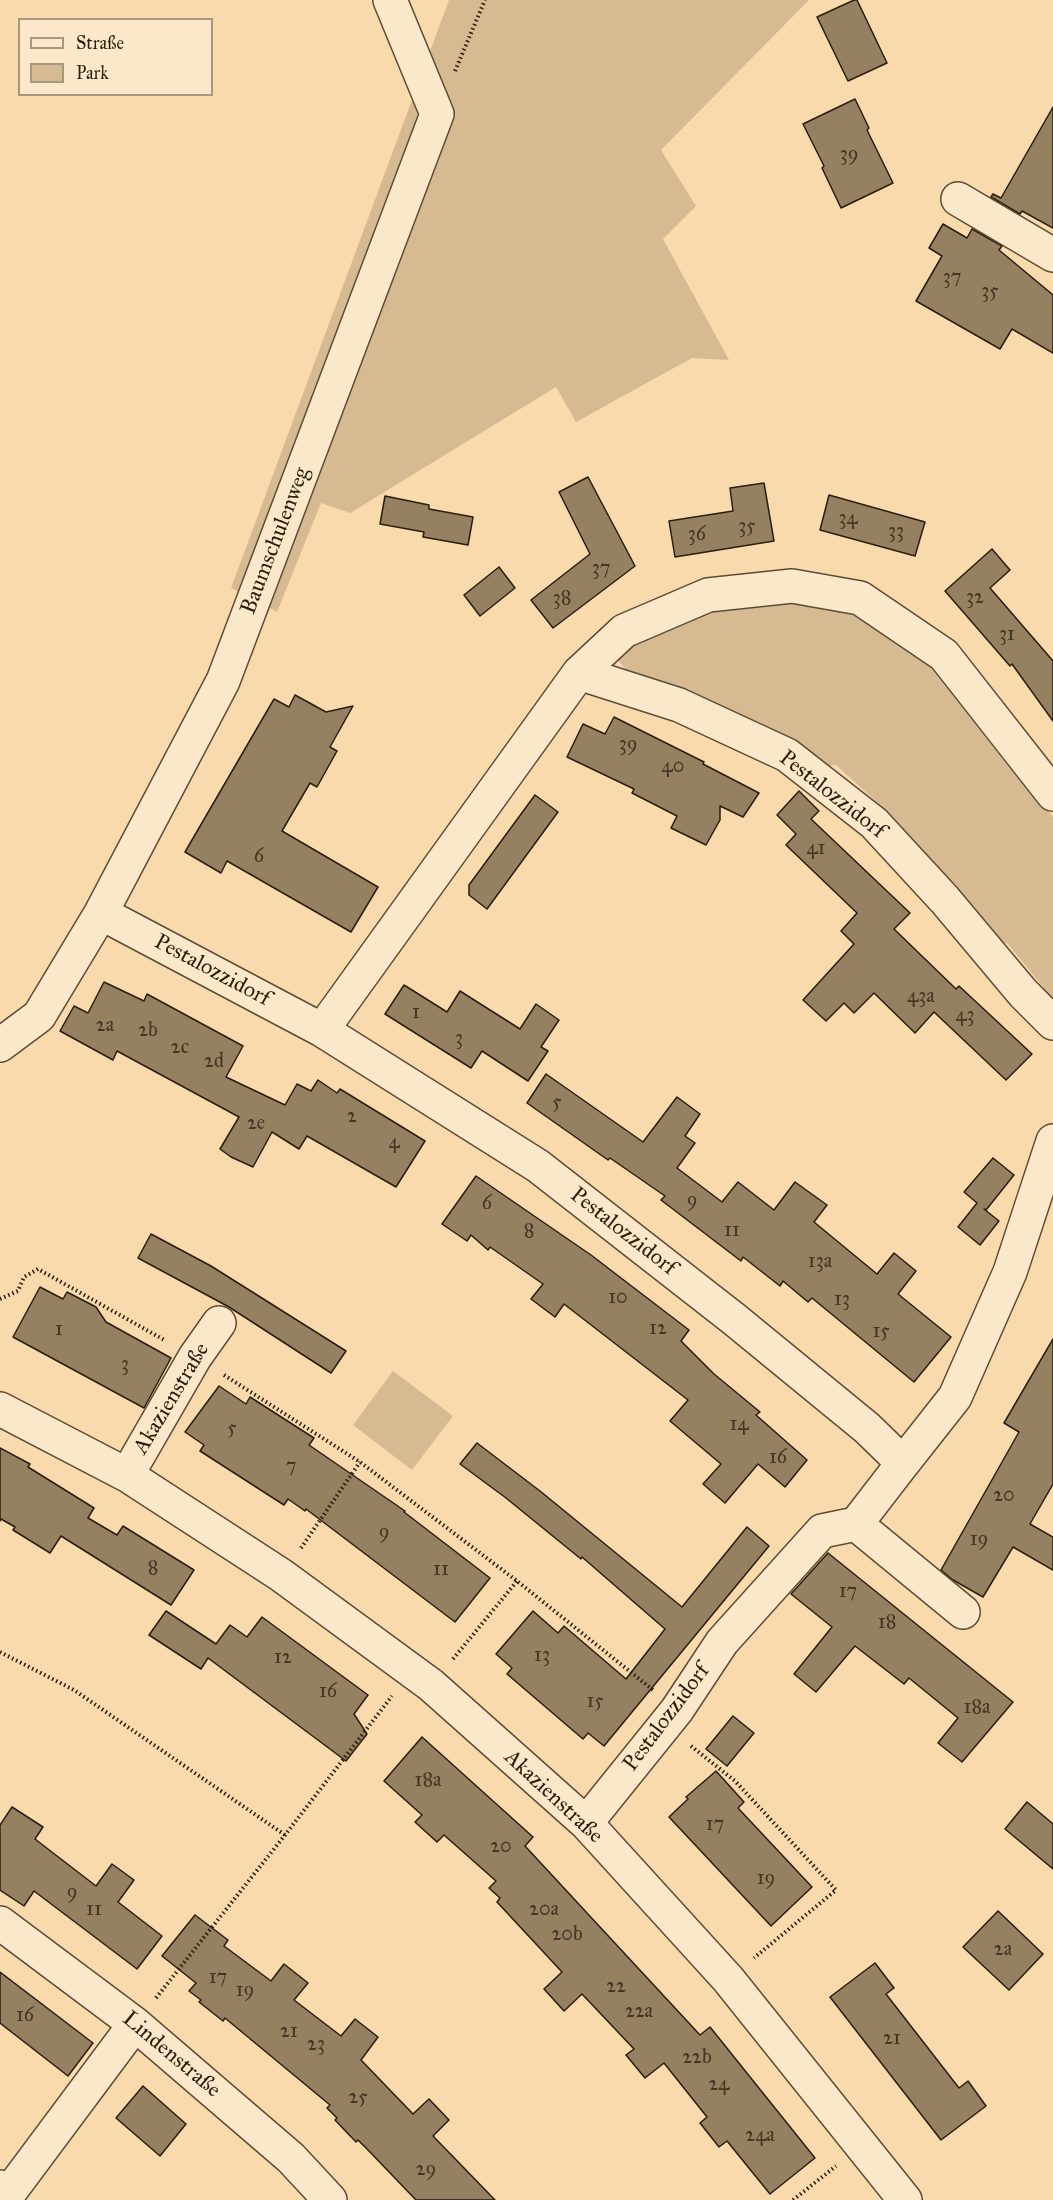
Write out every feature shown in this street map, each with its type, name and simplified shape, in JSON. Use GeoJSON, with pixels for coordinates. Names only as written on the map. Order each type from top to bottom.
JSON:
{"type":"FeatureCollection","features":[{"type":"Feature","properties":{"kind":"street"},"geometry":{"type":"LineString","coordinates":[[390,0],[437,114]]}},
{"type":"Feature","properties":{"kind":"street","name":"Baumschulenweg"},"geometry":{"type":"LineString","coordinates":[[0,1045],[39,1016],[101,913],[223,681],[437,114]]}},
{"type":"Feature","properties":{"kind":"street"},"geometry":{"type":"LineString","coordinates":[[958,199],[1053,255]]}},
{"type":"Feature","properties":{"kind":"street"},"geometry":{"type":"LineString","coordinates":[[322,1030],[579,673],[624,631],[708,594],[792,586],[860,598],[944,655],[1053,794]]}},
{"type":"Feature","properties":{"kind":"street","name":"Pestalozzidorf"},"geometry":{"type":"LineString","coordinates":[[579,673],[679,705],[787,755],[874,823],[945,900],[1023,993],[1053,1023]]}},
{"type":"Feature","properties":{"kind":"street","name":"Pestalozzidorf"},"geometry":{"type":"LineString","coordinates":[[101,913],[322,1030],[538,1166],[735,1319],[867,1428],[903,1463]]}},
{"type":"Feature","properties":{"kind":"street"},"geometry":{"type":"LineString","coordinates":[[963,1611],[856,1524],[955,1397],[1010,1272],[1053,1141]]}},
{"type":"Feature","properties":{"kind":"street","name":"Akazienstraße"},"geometry":{"type":"LineString","coordinates":[[127,1475],[195,1357],[219,1323]]}},
{"type":"Feature","properties":{"kind":"street","name":"Akazienstraße"},"geometry":{"type":"LineString","coordinates":[[0,1409],[127,1475],[281,1575],[431,1685],[586,1823],[728,1979],[905,2200]]}},
{"type":"Feature","properties":{"kind":"street","name":"Pestalozzidorf"},"geometry":{"type":"LineString","coordinates":[[586,1823],[671,1718],[722,1642],[822,1531],[856,1524]]}},
{"type":"Feature","properties":{"kind":"street","name":"Lindenstraße"},"geometry":{"type":"LineString","coordinates":[[0,1923],[135,2024],[291,2158],[330,2200]]}},
{"type":"Feature","properties":{"kind":"street"},"geometry":{"type":"LineString","coordinates":[[0,2187],[9,2193],[135,2024]]}},
{"type":"Feature","properties":{"kind":"path"},"geometry":{"type":"LineString","coordinates":[[437,114],[485,0]]}},
{"type":"Feature","properties":{"kind":"path"},"geometry":{"type":"LineString","coordinates":[[0,1299],[18,1291],[24,1277],[38,1269],[195,1357],[360,1462],[517,1581],[671,1718],[735,1781],[836,1890],[728,1979]]}},
{"type":"Feature","properties":{"kind":"path"},"geometry":{"type":"LineString","coordinates":[[281,1575],[360,1462]]}},
{"type":"Feature","properties":{"kind":"path"},"geometry":{"type":"LineString","coordinates":[[431,1685],[517,1581]]}},
{"type":"Feature","properties":{"kind":"path"},"geometry":{"type":"LineString","coordinates":[[0,1652],[74,1690],[285,1835]]}},
{"type":"Feature","properties":{"kind":"path"},"geometry":{"type":"LineString","coordinates":[[135,2024],[395,1692]]}},
{"type":"Feature","properties":{"kind":"path"},"geometry":{"type":"LineString","coordinates":[[793,2200],[862,2145]]}},
{"type":"Feature","properties":{"kind":"green space"},"geometry":{"type":"Polygon","coordinates":[[[449,0],[809,0],[661,150],[696,206],[663,239],[729,360],[692,358],[576,422],[556,387],[350,513],[321,503],[277,612],[231,588],[449,0]]]}},
{"type":"Feature","properties":{"kind":"green space"},"geometry":{"type":"Polygon","coordinates":[[[824,601],[883,626],[941,674],[1053,817],[1053,1011],[1040,1001],[1044,988],[1007,943],[995,946],[881,821],[879,804],[836,765],[819,767],[625,669],[617,659],[616,650],[730,603],[824,601]]]}},
{"type":"Feature","properties":{"kind":"green space"},"geometry":{"type":"Polygon","coordinates":[[[393,1371],[453,1416],[412,1470],[353,1425],[393,1371]]]}},
{"type":"Feature","properties":{"kind":"building"},"geometry":{"type":"Polygon","coordinates":[[[857,0],[887,63],[848,81],[817,17],[857,0]]]}},
{"type":"Feature","properties":{"kind":"building"},"geometry":{"type":"Polygon","coordinates":[[[855,99],[869,128],[867,130],[893,183],[841,208],[822,168],[824,166],[803,124],[855,99]]]}},
{"type":"Feature","properties":{"kind":"building"},"geometry":{"type":"Polygon","coordinates":[[[1053,107],[1053,228],[1022,211],[1020,214],[991,197],[993,194],[1001,198],[1053,107]]]}},
{"type":"Feature","properties":{"kind":"building"},"geometry":{"type":"Polygon","coordinates":[[[943,224],[967,238],[972,229],[1002,246],[999,250],[1053,295],[1053,353],[1012,329],[1000,349],[916,301],[942,256],[929,248],[943,224]]]}},
{"type":"Feature","properties":{"kind":"building"},"geometry":{"type":"Polygon","coordinates":[[[588,477],[635,566],[553,628],[531,600],[590,554],[559,492],[588,477]]]}},
{"type":"Feature","properties":{"kind":"building"},"geometry":{"type":"Polygon","coordinates":[[[764,483],[774,541],[675,557],[669,521],[733,511],[730,488],[764,483]]]}},
{"type":"Feature","properties":{"kind":"building"},"geometry":{"type":"Polygon","coordinates":[[[829,495],[925,522],[915,556],[820,530],[829,495]]]}},
{"type":"Feature","properties":{"kind":"building"},"geometry":{"type":"Polygon","coordinates":[[[385,496],[429,505],[429,509],[473,517],[468,545],[423,537],[424,532],[380,524],[385,496]]]}},
{"type":"Feature","properties":{"kind":"building"},"geometry":{"type":"Polygon","coordinates":[[[992,549],[1010,570],[990,588],[1053,661],[1053,721],[1012,664],[1010,666],[945,591],[992,549]]]}},
{"type":"Feature","properties":{"kind":"building"},"geometry":{"type":"Polygon","coordinates":[[[499,567],[515,588],[480,616],[464,595],[499,567]]]}},
{"type":"Feature","properties":{"kind":"building"},"geometry":{"type":"Polygon","coordinates":[[[295,695],[326,712],[353,706],[330,747],[337,751],[317,787],[310,783],[282,831],[378,887],[351,932],[227,861],[221,873],[185,852],[274,699],[289,707],[295,695]]]}},
{"type":"Feature","properties":{"kind":"building"},"geometry":{"type":"Polygon","coordinates":[[[614,717],[704,762],[703,764],[759,793],[743,817],[720,806],[720,820],[706,845],[671,828],[677,816],[632,793],[634,789],[567,757],[583,724],[605,734],[614,717]]]}},
{"type":"Feature","properties":{"kind":"building"},"geometry":{"type":"Polygon","coordinates":[[[799,791],[819,811],[811,819],[910,913],[894,929],[956,989],[959,986],[1032,1054],[1006,1080],[934,1012],[915,1033],[874,993],[854,1013],[844,1003],[826,1021],[803,1000],[854,944],[841,931],[857,913],[786,845],[796,834],[777,815],[799,791]]]}},
{"type":"Feature","properties":{"kind":"building"},"geometry":{"type":"Polygon","coordinates":[[[535,795],[558,812],[487,909],[469,895],[469,885],[535,795]]]}},
{"type":"Feature","properties":{"kind":"building"},"geometry":{"type":"Polygon","coordinates":[[[104,982],[144,1001],[147,994],[243,1046],[226,1077],[285,1105],[297,1084],[311,1091],[318,1080],[337,1093],[340,1089],[425,1141],[396,1187],[307,1136],[299,1149],[272,1132],[253,1167],[231,1157],[220,1149],[239,1117],[117,1051],[113,1060],[60,1031],[74,1006],[88,1013],[104,982]]]}},
{"type":"Feature","properties":{"kind":"building"},"geometry":{"type":"Polygon","coordinates":[[[404,985],[447,1012],[460,991],[520,1029],[536,1004],[559,1020],[541,1047],[548,1051],[528,1081],[482,1051],[471,1068],[385,1014],[404,985]]]}},
{"type":"Feature","properties":{"kind":"building"},"geometry":{"type":"Polygon","coordinates":[[[546,1074],[643,1142],[677,1097],[700,1114],[685,1136],[695,1143],[677,1168],[722,1202],[738,1182],[774,1210],[795,1182],[827,1205],[814,1222],[877,1274],[894,1253],[916,1271],[898,1294],[951,1337],[914,1382],[812,1298],[808,1302],[783,1281],[780,1286],[743,1257],[741,1261],[661,1200],[665,1196],[610,1158],[608,1160],[527,1103],[546,1074]]]}},
{"type":"Feature","properties":{"kind":"building"},"geometry":{"type":"Polygon","coordinates":[[[993,1158],[1014,1175],[986,1210],[984,1209],[999,1221],[980,1245],[958,1227],[977,1203],[964,1192],[993,1158]]]}},
{"type":"Feature","properties":{"kind":"building"},"geometry":{"type":"Polygon","coordinates":[[[476,1176],[591,1255],[689,1330],[681,1341],[714,1374],[760,1412],[756,1415],[807,1460],[785,1487],[758,1464],[725,1503],[703,1484],[721,1464],[670,1421],[688,1400],[564,1304],[555,1317],[531,1299],[543,1284],[490,1247],[488,1250],[471,1235],[467,1241],[442,1224],[476,1176]]]}},
{"type":"Feature","properties":{"kind":"building"},"geometry":{"type":"Polygon","coordinates":[[[151,1234],[211,1266],[346,1351],[331,1373],[229,1307],[138,1258],[151,1234]]]}},
{"type":"Feature","properties":{"kind":"building"},"geometry":{"type":"Polygon","coordinates":[[[40,1287],[63,1299],[67,1292],[96,1307],[106,1322],[171,1358],[144,1408],[13,1337],[40,1287]]]}},
{"type":"Feature","properties":{"kind":"building"},"geometry":{"type":"Polygon","coordinates":[[[1053,1339],[1053,1484],[1030,1524],[1053,1537],[1053,1570],[1013,1547],[983,1597],[953,1580],[941,1570],[1019,1432],[1004,1423],[1053,1339]]]}},
{"type":"Feature","properties":{"kind":"building"},"geometry":{"type":"Polygon","coordinates":[[[219,1386],[246,1404],[250,1397],[314,1438],[309,1445],[405,1511],[490,1578],[455,1622],[306,1509],[305,1511],[288,1499],[284,1505],[200,1451],[204,1445],[185,1432],[219,1386]]]}},
{"type":"Feature","properties":{"kind":"building"},"geometry":{"type":"Polygon","coordinates":[[[477,1443],[540,1491],[682,1607],[747,1527],[769,1546],[604,1746],[588,1733],[583,1739],[507,1674],[512,1668],[496,1654],[533,1611],[558,1633],[564,1626],[626,1679],[665,1629],[582,1557],[581,1559],[460,1464],[477,1443]]]}},
{"type":"Feature","properties":{"kind":"building"},"geometry":{"type":"Polygon","coordinates":[[[0,1448],[30,1464],[28,1467],[94,1508],[88,1518],[117,1535],[123,1526],[194,1570],[171,1605],[61,1536],[50,1553],[13,1530],[15,1527],[1,1519],[0,1521],[0,1448]]]}},
{"type":"Feature","properties":{"kind":"building"},"geometry":{"type":"Polygon","coordinates":[[[828,1553],[1013,1702],[962,1762],[938,1743],[958,1718],[909,1678],[904,1684],[855,1646],[816,1692],[794,1674],[832,1627],[791,1594],[828,1553]]]}},
{"type":"Feature","properties":{"kind":"building"},"geometry":{"type":"Polygon","coordinates":[[[166,1611],[216,1644],[230,1625],[247,1637],[262,1617],[368,1695],[354,1714],[367,1734],[346,1761],[208,1658],[201,1669],[149,1635],[166,1611]]]}},
{"type":"Feature","properties":{"kind":"building"},"geometry":{"type":"Polygon","coordinates":[[[733,1716],[754,1733],[727,1766],[706,1749],[733,1716]]]}},
{"type":"Feature","properties":{"kind":"building"},"geometry":{"type":"Polygon","coordinates":[[[422,1737],[533,1837],[525,1846],[700,2035],[710,2027],[815,2158],[770,2194],[727,2141],[719,2147],[700,2123],[707,2117],[664,2063],[645,2078],[626,2055],[634,2049],[582,1994],[564,2011],[544,1989],[562,1972],[497,1902],[500,1898],[489,1888],[496,1881],[444,1835],[437,1842],[415,1822],[422,1815],[384,1781],[422,1737]]]}},
{"type":"Feature","properties":{"kind":"building"},"geometry":{"type":"Polygon","coordinates":[[[716,1771],[744,1802],[738,1808],[812,1887],[771,1926],[669,1817],[688,1799],[686,1797],[716,1771]]]}},
{"type":"Feature","properties":{"kind":"building"},"geometry":{"type":"Polygon","coordinates":[[[1027,1802],[1053,1824],[1053,1869],[1005,1829],[1027,1802]]]}},
{"type":"Feature","properties":{"kind":"building"},"geometry":{"type":"Polygon","coordinates":[[[12,1807],[43,1827],[35,1839],[96,1886],[112,1864],[134,1880],[118,1902],[162,1936],[137,1969],[34,1891],[24,1906],[0,1890],[0,1825],[12,1807]]]}},
{"type":"Feature","properties":{"kind":"building"},"geometry":{"type":"Polygon","coordinates":[[[998,1911],[1043,1954],[1009,1990],[963,1947],[998,1911]]]}},
{"type":"Feature","properties":{"kind":"building"},"geometry":{"type":"Polygon","coordinates":[[[195,1915],[228,1940],[224,1946],[271,1981],[284,1964],[308,1983],[294,2000],[341,2036],[355,2019],[378,2037],[361,2060],[413,2114],[429,2099],[449,2120],[433,2136],[495,2200],[416,2200],[358,2140],[356,2142],[335,2120],[337,2118],[327,2108],[330,2105],[225,2018],[223,2021],[199,2002],[201,2000],[189,1991],[196,1983],[162,1956],[195,1915]]]}},
{"type":"Feature","properties":{"kind":"building"},"geometry":{"type":"Polygon","coordinates":[[[875,1963],[894,1988],[886,1994],[959,2088],[968,2081],[986,2106],[941,2140],[830,1997],[875,1963]]]}},
{"type":"Feature","properties":{"kind":"building"},"geometry":{"type":"Polygon","coordinates":[[[0,1972],[93,2043],[68,2076],[0,2023],[0,1972]]]}},
{"type":"Feature","properties":{"kind":"building"},"geometry":{"type":"Polygon","coordinates":[[[143,2086],[186,2124],[160,2156],[116,2118],[143,2086]]]}}]}
